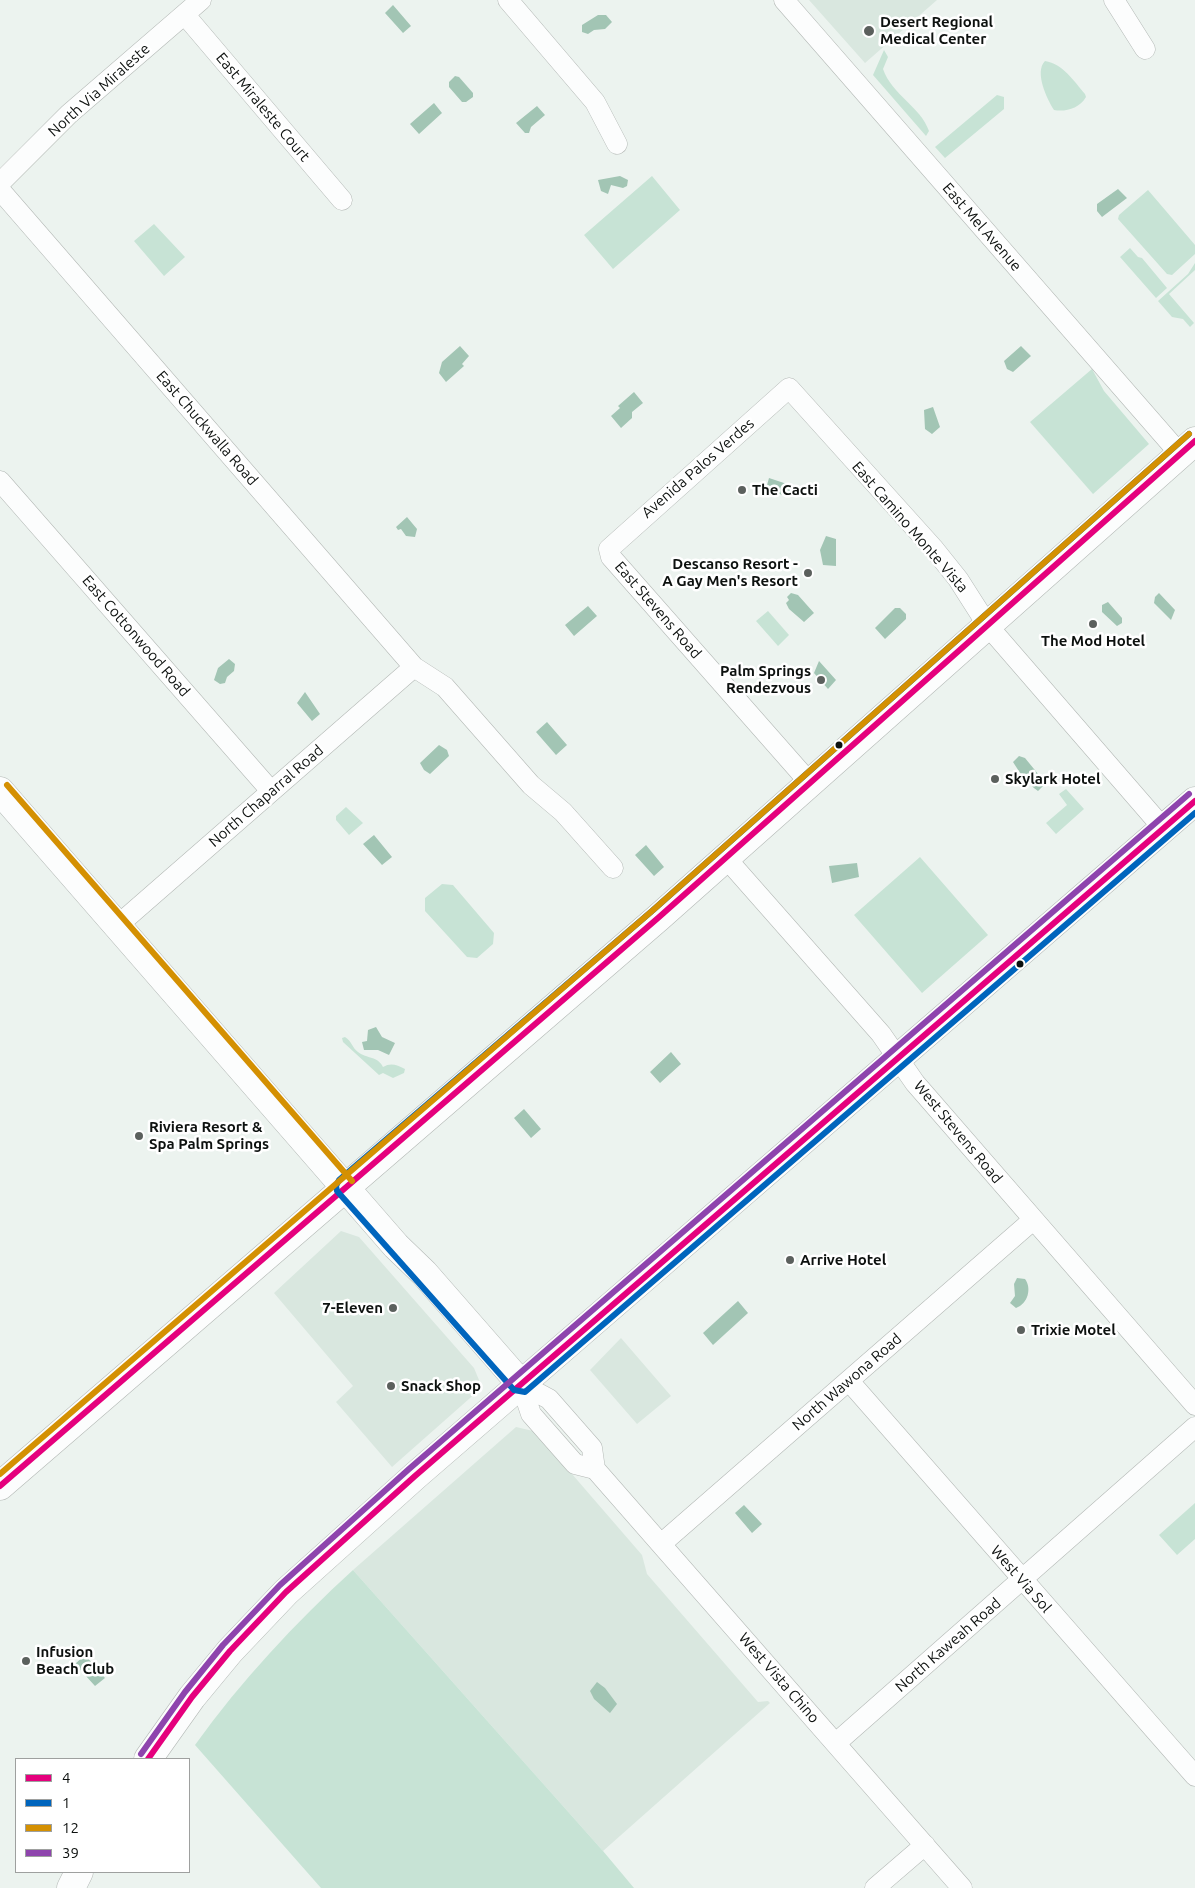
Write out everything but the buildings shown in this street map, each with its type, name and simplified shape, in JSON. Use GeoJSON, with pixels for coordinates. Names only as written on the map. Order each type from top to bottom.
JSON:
{"type":"FeatureCollection","features":[{"type":"Feature","properties":{"kind":"main road"},"geometry":{"type":"LineString","coordinates":[[0,1486],[658,918],[1188,447]]}},
{"type":"Feature","properties":{"kind":"main road","name":"West Vista Chino"},"geometry":{"type":"LineString","coordinates":[[0,791],[521,1384]]}},
{"type":"Feature","properties":{"kind":"main road"},"geometry":{"type":"LineString","coordinates":[[149,1758],[192,1697],[242,1637],[279,1598],[415,1476],[1195,800]]}},
{"type":"Feature","properties":{"kind":"main road"},"geometry":{"type":"LineString","coordinates":[[71,1888],[78,1873]]}},
{"type":"Feature","properties":{"kind":"street","name":"North Via Miraleste"},"geometry":{"type":"LineString","coordinates":[[0,183],[69,114],[201,0]]}},
{"type":"Feature","properties":{"kind":"street"},"geometry":{"type":"LineString","coordinates":[[508,0],[595,102],[616,144]]}},
{"type":"Feature","properties":{"kind":"street","name":"East Mel Avenue"},"geometry":{"type":"LineString","coordinates":[[784,0],[1188,447]]}},
{"type":"Feature","properties":{"kind":"street"},"geometry":{"type":"LineString","coordinates":[[1114,0],[1145,49]]}},
{"type":"Feature","properties":{"kind":"street","name":"East Miraleste Court"},"geometry":{"type":"LineString","coordinates":[[185,15],[342,200]]}},
{"type":"Feature","properties":{"kind":"street","name":"East Chuckwalla Road"},"geometry":{"type":"LineString","coordinates":[[0,190],[414,667],[432,676],[445,687],[531,785],[563,812],[612,868]]}},
{"type":"Feature","properties":{"kind":"street","name":"Avenida Palos Verdes"},"geometry":{"type":"LineString","coordinates":[[609,549],[789,388]]}},
{"type":"Feature","properties":{"kind":"street","name":"East Camino Monte Vista"},"geometry":{"type":"LineString","coordinates":[[789,388],[934,549],[958,579],[988,626],[1163,828]]}},
{"type":"Feature","properties":{"kind":"street","name":"East Cottonwood Road"},"geometry":{"type":"LineString","coordinates":[[0,481],[271,791]]}},
{"type":"Feature","properties":{"kind":"street","name":"East Stevens Road"},"geometry":{"type":"LineString","coordinates":[[609,549],[611,557],[809,782]]}},
{"type":"Feature","properties":{"kind":"street","name":"North Chaparral Road"},"geometry":{"type":"LineString","coordinates":[[117,926],[414,667]]}},
{"type":"Feature","properties":{"kind":"street","name":"West Stevens Road"},"geometry":{"type":"LineString","coordinates":[[725,857],[881,1034],[915,1083],[1195,1405]]}},
{"type":"Feature","properties":{"kind":"street","name":"North Wawona Road"},"geometry":{"type":"LineString","coordinates":[[661,1544],[1033,1220]]}},
{"type":"Feature","properties":{"kind":"street","name":"West Via Sol"},"geometry":{"type":"LineString","coordinates":[[849,1380],[1195,1776]]}},
{"type":"Feature","properties":{"kind":"street","name":"West Vista Chino"},"geometry":{"type":"LineString","coordinates":[[521,1384],[549,1399],[592,1448],[595,1469],[962,1888]]}},
{"type":"Feature","properties":{"kind":"street","name":"North Kaweah Road"},"geometry":{"type":"LineString","coordinates":[[836,1743],[1195,1427]]}},
{"type":"Feature","properties":{"kind":"street"},"geometry":{"type":"LineString","coordinates":[[875,1888],[925,1845]]}},
{"type":"Feature","properties":{"kind":"shaded area","name":"Desert Regional Medical Center"},"geometry":{"type":"Polygon","coordinates":[[[809,0],[937,0],[865,63],[809,0]]]}},
{"type":"Feature","properties":{"kind":"shaded area"},"geometry":{"type":"Polygon","coordinates":[[[393,5],[411,26],[403,33],[385,13],[393,5]]]}},
{"type":"Feature","properties":{"kind":"shaded area"},"geometry":{"type":"Polygon","coordinates":[[[598,15],[606,15],[612,22],[605,29],[594,30],[588,34],[582,32],[582,25],[598,15]]]}},
{"type":"Feature","properties":{"kind":"shaded area"},"geometry":{"type":"Polygon","coordinates":[[[884,50],[888,57],[883,69],[887,78],[920,115],[929,131],[926,136],[873,75],[884,50]]]}},
{"type":"Feature","properties":{"kind":"shaded area"},"geometry":{"type":"Polygon","coordinates":[[[1045,61],[1063,69],[1085,94],[1086,97],[1076,107],[1067,110],[1054,110],[1045,93],[1041,78],[1042,66],[1045,61]]]}},
{"type":"Feature","properties":{"kind":"shaded area"},"geometry":{"type":"Polygon","coordinates":[[[455,76],[459,77],[473,93],[473,97],[466,102],[462,102],[449,87],[449,82],[455,76]]]}},
{"type":"Feature","properties":{"kind":"shaded area"},"geometry":{"type":"Polygon","coordinates":[[[997,95],[1004,97],[1004,109],[945,158],[935,147],[997,95]]]}},
{"type":"Feature","properties":{"kind":"shaded area"},"geometry":{"type":"Polygon","coordinates":[[[434,103],[442,113],[419,134],[410,124],[434,103]]]}},
{"type":"Feature","properties":{"kind":"shaded area"},"geometry":{"type":"Polygon","coordinates":[[[537,106],[545,115],[531,127],[529,133],[525,133],[516,123],[537,106]]]}},
{"type":"Feature","properties":{"kind":"shaded area"},"geometry":{"type":"Polygon","coordinates":[[[620,176],[628,180],[627,186],[623,188],[611,185],[608,194],[601,191],[598,180],[620,176]]]}},
{"type":"Feature","properties":{"kind":"shaded area"},"geometry":{"type":"Polygon","coordinates":[[[652,176],[680,210],[613,269],[584,235],[652,176]]]}},
{"type":"Feature","properties":{"kind":"shaded area"},"geometry":{"type":"Polygon","coordinates":[[[1118,189],[1127,198],[1102,217],[1097,211],[1097,204],[1118,189]]]}},
{"type":"Feature","properties":{"kind":"shaded area"},"geometry":{"type":"Polygon","coordinates":[[[1148,190],[1195,245],[1195,254],[1172,275],[1167,274],[1118,219],[1119,215],[1148,190]]]}},
{"type":"Feature","properties":{"kind":"shaded area"},"geometry":{"type":"Polygon","coordinates":[[[154,224],[185,257],[164,276],[134,241],[154,224]]]}},
{"type":"Feature","properties":{"kind":"shaded area"},"geometry":{"type":"Polygon","coordinates":[[[1130,248],[1138,257],[1142,258],[1167,288],[1156,298],[1120,257],[1130,248]]]}},
{"type":"Feature","properties":{"kind":"shaded area"},"geometry":{"type":"Polygon","coordinates":[[[1195,263],[1195,270],[1169,294],[1194,323],[1190,327],[1183,319],[1172,317],[1158,301],[1188,274],[1195,263]]]}},
{"type":"Feature","properties":{"kind":"shaded area"},"geometry":{"type":"Polygon","coordinates":[[[460,346],[469,356],[462,364],[464,366],[446,382],[439,373],[442,362],[460,346]]]}},
{"type":"Feature","properties":{"kind":"shaded area"},"geometry":{"type":"Polygon","coordinates":[[[1021,346],[1031,356],[1013,372],[1007,369],[1004,361],[1021,346]]]}},
{"type":"Feature","properties":{"kind":"shaded area"},"geometry":{"type":"Polygon","coordinates":[[[1092,369],[1104,391],[1149,444],[1093,494],[1030,422],[1092,369]]]}},
{"type":"Feature","properties":{"kind":"shaded area"},"geometry":{"type":"Polygon","coordinates":[[[634,392],[643,403],[632,412],[632,418],[621,428],[611,416],[620,408],[618,406],[634,392]]]}},
{"type":"Feature","properties":{"kind":"shaded area"},"geometry":{"type":"Polygon","coordinates":[[[933,407],[940,427],[932,434],[925,429],[924,410],[933,407]]]}},
{"type":"Feature","properties":{"kind":"shaded area"},"geometry":{"type":"Polygon","coordinates":[[[769,478],[796,487],[785,496],[766,489],[769,478]]]}},
{"type":"Feature","properties":{"kind":"shaded area"},"geometry":{"type":"Polygon","coordinates":[[[407,517],[417,529],[415,537],[406,536],[401,529],[398,530],[396,527],[407,517]]]}},
{"type":"Feature","properties":{"kind":"shaded area"},"geometry":{"type":"Polygon","coordinates":[[[826,536],[836,539],[836,566],[823,565],[820,550],[826,536]]]}},
{"type":"Feature","properties":{"kind":"shaded area"},"geometry":{"type":"Polygon","coordinates":[[[791,593],[798,595],[814,613],[804,622],[789,609],[786,603],[789,600],[787,597],[791,593]]]}},
{"type":"Feature","properties":{"kind":"shaded area"},"geometry":{"type":"Polygon","coordinates":[[[1159,593],[1175,610],[1171,620],[1154,603],[1155,597],[1159,593]]]}},
{"type":"Feature","properties":{"kind":"shaded area"},"geometry":{"type":"Polygon","coordinates":[[[1108,602],[1122,618],[1122,623],[1117,626],[1102,612],[1102,605],[1108,602]]]}},
{"type":"Feature","properties":{"kind":"shaded area"},"geometry":{"type":"Polygon","coordinates":[[[588,606],[597,616],[574,636],[565,625],[588,606]]]}},
{"type":"Feature","properties":{"kind":"shaded area"},"geometry":{"type":"Polygon","coordinates":[[[895,608],[900,608],[906,614],[906,619],[885,639],[875,628],[895,608]]]}},
{"type":"Feature","properties":{"kind":"shaded area"},"geometry":{"type":"Polygon","coordinates":[[[768,611],[789,635],[778,646],[756,621],[768,611]]]}},
{"type":"Feature","properties":{"kind":"shaded area"},"geometry":{"type":"Polygon","coordinates":[[[229,659],[235,664],[234,671],[227,677],[225,683],[220,684],[214,680],[218,668],[229,659]]]}},
{"type":"Feature","properties":{"kind":"shaded area"},"geometry":{"type":"Polygon","coordinates":[[[819,661],[836,680],[828,689],[814,673],[819,661]]]}},
{"type":"Feature","properties":{"kind":"shaded area"},"geometry":{"type":"Polygon","coordinates":[[[305,692],[320,714],[312,721],[297,703],[305,692]]]}},
{"type":"Feature","properties":{"kind":"shaded area"},"geometry":{"type":"Polygon","coordinates":[[[547,722],[567,745],[556,755],[536,732],[547,722]]]}},
{"type":"Feature","properties":{"kind":"shaded area"},"geometry":{"type":"Polygon","coordinates":[[[439,745],[447,750],[449,756],[430,774],[424,770],[420,763],[439,745]]]}},
{"type":"Feature","properties":{"kind":"shaded area"},"geometry":{"type":"Polygon","coordinates":[[[1019,756],[1025,758],[1043,780],[1044,785],[1038,791],[1024,778],[1013,762],[1019,756]]]}},
{"type":"Feature","properties":{"kind":"shaded area"},"geometry":{"type":"Polygon","coordinates":[[[1066,789],[1084,809],[1056,834],[1046,823],[1067,805],[1059,794],[1066,789]]]}},
{"type":"Feature","properties":{"kind":"shaded area"},"geometry":{"type":"Polygon","coordinates":[[[346,807],[363,823],[349,835],[336,820],[336,816],[346,807]]]}},
{"type":"Feature","properties":{"kind":"shaded area"},"geometry":{"type":"Polygon","coordinates":[[[374,835],[392,857],[382,865],[363,844],[374,835]]]}},
{"type":"Feature","properties":{"kind":"shaded area"},"geometry":{"type":"Polygon","coordinates":[[[646,845],[664,867],[654,876],[635,855],[646,845]]]}},
{"type":"Feature","properties":{"kind":"shaded area"},"geometry":{"type":"Polygon","coordinates":[[[920,857],[988,935],[922,993],[854,915],[920,857]]]}},
{"type":"Feature","properties":{"kind":"shaded area"},"geometry":{"type":"Polygon","coordinates":[[[857,863],[859,877],[832,883],[829,866],[857,863]]]}},
{"type":"Feature","properties":{"kind":"shaded area"},"geometry":{"type":"Polygon","coordinates":[[[442,884],[453,885],[494,933],[493,944],[477,958],[467,957],[425,911],[425,898],[442,884]]]}},
{"type":"Feature","properties":{"kind":"shaded area"},"geometry":{"type":"Polygon","coordinates":[[[376,1027],[382,1037],[395,1043],[389,1055],[378,1050],[364,1050],[362,1042],[367,1041],[368,1030],[376,1027]]]}},
{"type":"Feature","properties":{"kind":"shaded area"},"geometry":{"type":"Polygon","coordinates":[[[345,1037],[361,1054],[375,1059],[383,1067],[391,1064],[399,1066],[405,1069],[404,1073],[393,1078],[383,1073],[379,1075],[343,1042],[342,1038],[345,1037]]]}},
{"type":"Feature","properties":{"kind":"shaded area"},"geometry":{"type":"Polygon","coordinates":[[[671,1052],[681,1064],[660,1083],[650,1072],[671,1052]]]}},
{"type":"Feature","properties":{"kind":"shaded area"},"geometry":{"type":"Polygon","coordinates":[[[524,1109],[541,1129],[531,1138],[514,1118],[524,1109]]]}},
{"type":"Feature","properties":{"kind":"shaded area"},"geometry":{"type":"Polygon","coordinates":[[[341,1231],[359,1237],[474,1368],[479,1380],[478,1391],[392,1467],[336,1402],[353,1386],[274,1293],[341,1231]]]}},
{"type":"Feature","properties":{"kind":"shaded area"},"geometry":{"type":"Polygon","coordinates":[[[1017,1278],[1025,1279],[1028,1295],[1023,1303],[1016,1308],[1010,1303],[1015,1296],[1014,1284],[1017,1278]]]}},
{"type":"Feature","properties":{"kind":"shaded area"},"geometry":{"type":"Polygon","coordinates":[[[738,1301],[748,1313],[713,1345],[703,1333],[738,1301]]]}},
{"type":"Feature","properties":{"kind":"shaded area"},"geometry":{"type":"Polygon","coordinates":[[[621,1338],[671,1396],[637,1424],[590,1370],[621,1338]]]}},
{"type":"Feature","properties":{"kind":"shaded area"},"geometry":{"type":"Polygon","coordinates":[[[516,1427],[533,1431],[559,1459],[642,1555],[647,1574],[758,1702],[768,1701],[770,1703],[603,1851],[353,1570],[516,1427]]]}},
{"type":"Feature","properties":{"kind":"shaded area"},"geometry":{"type":"Polygon","coordinates":[[[1195,1503],[1195,1539],[1177,1555],[1159,1535],[1195,1503]]]}},
{"type":"Feature","properties":{"kind":"shaded area"},"geometry":{"type":"Polygon","coordinates":[[[744,1505],[762,1524],[752,1533],[735,1513],[744,1505]]]}},
{"type":"Feature","properties":{"kind":"shaded area"},"geometry":{"type":"Polygon","coordinates":[[[353,1570],[634,1888],[321,1888],[195,1745],[250,1675],[310,1611],[353,1570]]]}},
{"type":"Feature","properties":{"kind":"shaded area"},"geometry":{"type":"Polygon","coordinates":[[[85,1655],[105,1678],[95,1686],[75,1664],[85,1655]]]}},
{"type":"Feature","properties":{"kind":"shaded area"},"geometry":{"type":"Polygon","coordinates":[[[597,1682],[605,1688],[617,1704],[610,1713],[594,1699],[590,1691],[597,1682]]]}},
{"type":"Feature","properties":{"kind":"transit line","name":"1"},"geometry":{"type":"LineString","coordinates":[[1189,434],[652,911],[339,1180],[336,1186],[337,1191],[514,1390],[525,1392],[1195,813]]}},
{"type":"Feature","properties":{"kind":"transit line","name":"12"},"geometry":{"type":"LineString","coordinates":[[0,1474],[652,911],[1189,434]]}},
{"type":"Feature","properties":{"kind":"transit line","name":"4"},"geometry":{"type":"LineString","coordinates":[[0,1486],[658,918],[1195,441]]}},
{"type":"Feature","properties":{"kind":"transit line","name":"12"},"geometry":{"type":"LineString","coordinates":[[7,785],[352,1181]]}},
{"type":"Feature","properties":{"kind":"transit line","name":"39"},"geometry":{"type":"LineString","coordinates":[[141,1754],[185,1692],[223,1645],[280,1585],[409,1469],[1189,794]]}},
{"type":"Feature","properties":{"kind":"transit line","name":"4"},"geometry":{"type":"LineString","coordinates":[[149,1758],[192,1697],[230,1651],[286,1592],[415,1476],[1195,801]]}},
{"type":"Feature","properties":{"kind":"place","name":"Desert Regional Medical Center"},"geometry":{"type":"Point","coordinates":[869,31]}},
{"type":"Feature","properties":{"kind":"place","name":"The Cacti"},"geometry":{"type":"Point","coordinates":[742,490]}},
{"type":"Feature","properties":{"kind":"place","name":"Descanso Resort - A Gay Men's Resort"},"geometry":{"type":"Point","coordinates":[808,573]}},
{"type":"Feature","properties":{"kind":"place","name":"The Mod Hotel"},"geometry":{"type":"Point","coordinates":[1093,624]}},
{"type":"Feature","properties":{"kind":"place","name":"Palm Springs Rendezvous"},"geometry":{"type":"Point","coordinates":[821,680]}},
{"type":"Feature","properties":{"kind":"place","name":"Skylark Hotel"},"geometry":{"type":"Point","coordinates":[995,779]}},
{"type":"Feature","properties":{"kind":"place","name":"Riviera Resort & Spa Palm Springs"},"geometry":{"type":"Point","coordinates":[139,1136]}},
{"type":"Feature","properties":{"kind":"place","name":"Arrive Hotel"},"geometry":{"type":"Point","coordinates":[790,1260]}},
{"type":"Feature","properties":{"kind":"place","name":"7-Eleven"},"geometry":{"type":"Point","coordinates":[393,1308]}},
{"type":"Feature","properties":{"kind":"place","name":"Trixie Motel"},"geometry":{"type":"Point","coordinates":[1021,1330]}},
{"type":"Feature","properties":{"kind":"place","name":"Snack Shop"},"geometry":{"type":"Point","coordinates":[391,1386]}},
{"type":"Feature","properties":{"kind":"place","name":"Infusion Beach Club"},"geometry":{"type":"Point","coordinates":[26,1661]}}]}
